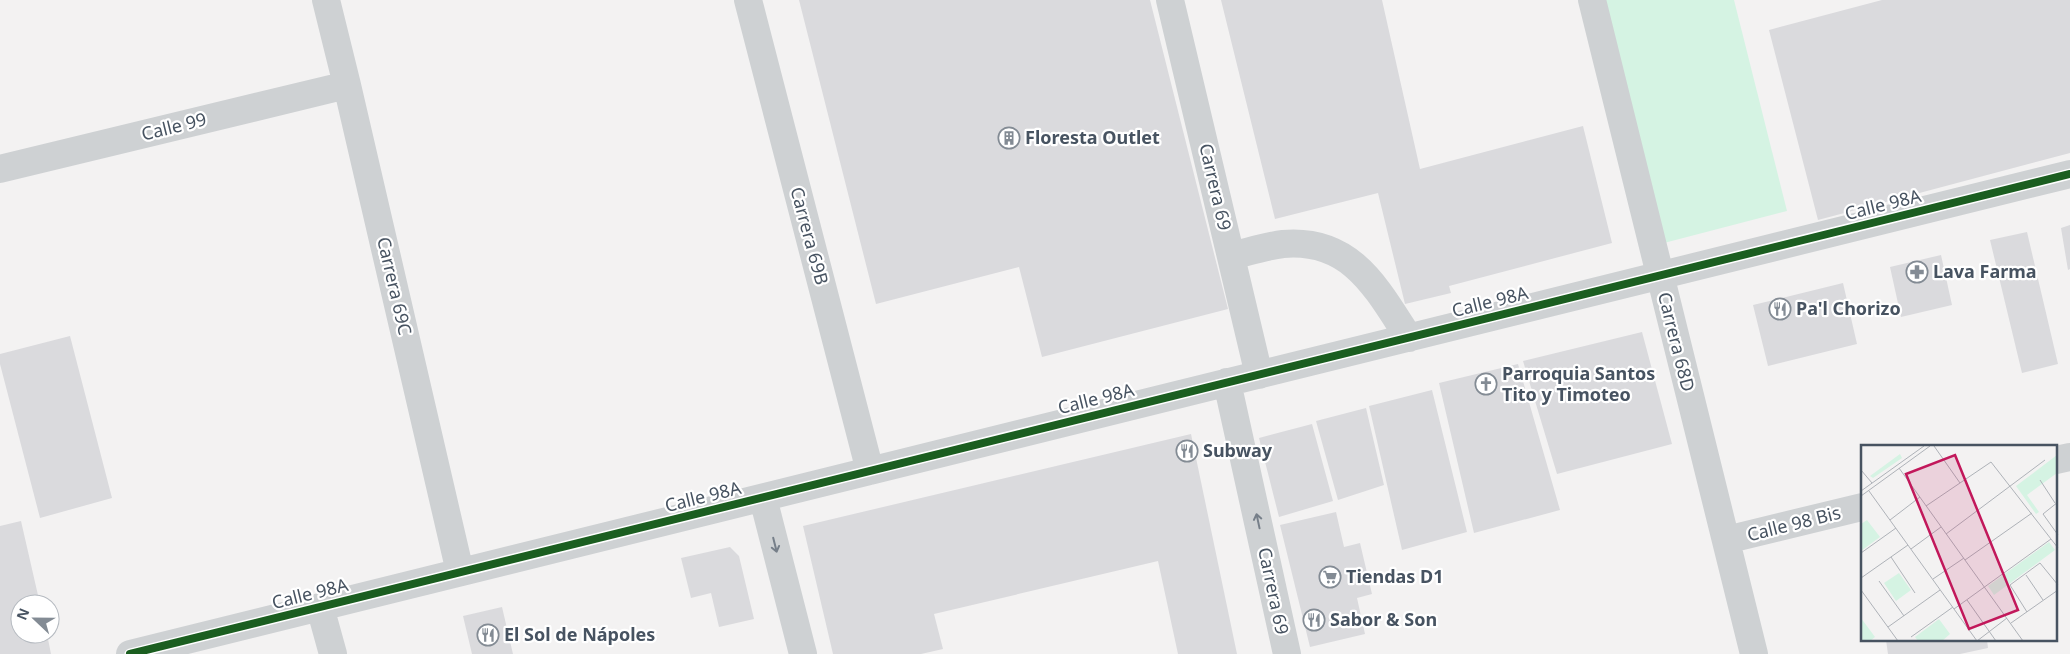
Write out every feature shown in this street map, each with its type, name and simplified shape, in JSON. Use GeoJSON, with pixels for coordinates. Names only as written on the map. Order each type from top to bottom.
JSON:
{"type":"FeatureCollection","features":[{"type":"Feature","properties":{"kind":"street","name":"Carrera 69C"},"geometry":{"type":"LineString","coordinates":[[326,0],[460,572]]}},
{"type":"Feature","properties":{"kind":"street","name":"Carrera 69B"},"geometry":{"type":"LineString","coordinates":[[748,0],[870,471]]}},
{"type":"Feature","properties":{"kind":"street","name":"Carrera 69"},"geometry":{"type":"LineString","coordinates":[[1170,0],[1259,375]]}},
{"type":"Feature","properties":{"kind":"street","name":"Carrera 68D"},"geometry":{"type":"LineString","coordinates":[[1592,0],[1754,654]]}},
{"type":"Feature","properties":{"kind":"street","name":"Calle 99"},"geometry":{"type":"LineString","coordinates":[[0,169],[347,86]]}},
{"type":"Feature","properties":{"kind":"street","name":"Calle 98A"},"geometry":{"type":"LineString","coordinates":[[130,654],[2070,174]]}},
{"type":"Feature","properties":{"kind":"street"},"geometry":{"type":"LineString","coordinates":[[1231,256],[1282,244],[1308,245],[1326,249],[1352,262],[1364,272],[1409,338]]}},
{"type":"Feature","properties":{"kind":"street","name":"Carrera 69"},"geometry":{"type":"LineString","coordinates":[[1227,382],[1287,654]]}},
{"type":"Feature","properties":{"kind":"street"},"geometry":{"type":"LineString","coordinates":[[763,498],[803,654]]}},
{"type":"Feature","properties":{"kind":"street","name":"Calle 98 Bis"},"geometry":{"type":"LineString","coordinates":[[1726,540],[1861,507]]}},
{"type":"Feature","properties":{"kind":"street"},"geometry":{"type":"LineString","coordinates":[[320,607],[333,654]]}},
{"type":"Feature","properties":{"kind":"green space"},"geometry":{"type":"Polygon","coordinates":[[[1603,0],[1734,0],[1787,211],[1664,243],[1603,0]]]}},
{"type":"Feature","properties":{"kind":"building","name":"Floresta Outlet"},"geometry":{"type":"Polygon","coordinates":[[[799,0],[1150,0],[1228,309],[1042,357],[1019,267],[876,304],[799,0]]]}},
{"type":"Feature","properties":{"kind":"building"},"geometry":{"type":"Polygon","coordinates":[[[1221,0],[1382,0],[1420,169],[1583,126],[1612,243],[1449,286],[1451,293],[1405,304],[1378,193],[1275,219],[1221,0]]]}},
{"type":"Feature","properties":{"kind":"building"},"geometry":{"type":"Polygon","coordinates":[[[1882,0],[2070,0],[2070,153],[1818,220],[1769,30],[1882,0]]]}},
{"type":"Feature","properties":{"kind":"building"},"geometry":{"type":"Polygon","coordinates":[[[2070,225],[2070,269],[2068,270],[2061,228],[2070,225]]]}},
{"type":"Feature","properties":{"kind":"building"},"geometry":{"type":"Polygon","coordinates":[[[2027,232],[2058,364],[2022,373],[1990,240],[2027,232]]]}},
{"type":"Feature","properties":{"kind":"building"},"geometry":{"type":"Polygon","coordinates":[[[1941,255],[1952,305],[1901,317],[1890,267],[1941,255]]]}},
{"type":"Feature","properties":{"kind":"building"},"geometry":{"type":"Polygon","coordinates":[[[1843,283],[1857,344],[1768,366],[1753,305],[1843,283]]]}},
{"type":"Feature","properties":{"kind":"building"},"geometry":{"type":"Polygon","coordinates":[[[1642,332],[1672,444],[1557,474],[1523,361],[1642,332]]]}},
{"type":"Feature","properties":{"kind":"building"},"geometry":{"type":"Polygon","coordinates":[[[70,336],[112,498],[40,518],[0,364],[0,354],[70,336]]]}},
{"type":"Feature","properties":{"kind":"building"},"geometry":{"type":"Polygon","coordinates":[[[1518,364],[1560,510],[1474,533],[1439,383],[1518,364]]]}},
{"type":"Feature","properties":{"kind":"building"},"geometry":{"type":"Polygon","coordinates":[[[1432,390],[1467,532],[1402,550],[1369,406],[1432,390]]]}},
{"type":"Feature","properties":{"kind":"building"},"geometry":{"type":"Polygon","coordinates":[[[1366,408],[1384,485],[1338,500],[1316,421],[1366,408]]]}},
{"type":"Feature","properties":{"kind":"building"},"geometry":{"type":"Polygon","coordinates":[[[1312,424],[1333,501],[1279,517],[1259,438],[1312,424]]]}},
{"type":"Feature","properties":{"kind":"building"},"geometry":{"type":"Polygon","coordinates":[[[1191,434],[1237,654],[1178,654],[1158,561],[934,614],[943,649],[921,654],[833,654],[803,526],[1191,434]]]}},
{"type":"Feature","properties":{"kind":"building"},"geometry":{"type":"Polygon","coordinates":[[[1336,512],[1344,547],[1360,543],[1372,594],[1357,598],[1365,634],[1310,647],[1280,525],[1336,512]]]}},
{"type":"Feature","properties":{"kind":"building"},"geometry":{"type":"Polygon","coordinates":[[[21,521],[38,594],[10,594],[10,644],[49,644],[51,654],[0,654],[0,526],[21,521]]]}},
{"type":"Feature","properties":{"kind":"building"},"geometry":{"type":"Polygon","coordinates":[[[730,547],[739,556],[754,619],[719,627],[711,593],[691,598],[681,558],[730,547]]]}},
{"type":"Feature","properties":{"kind":"building","name":"El Sol de Nápoles"},"geometry":{"type":"Polygon","coordinates":[[[502,607],[513,654],[472,654],[463,616],[502,607]]]}},
{"type":"Feature","properties":{"kind":"building"},"geometry":{"type":"Polygon","coordinates":[[[1886,642],[1987,642],[1988,648],[1960,654],[1888,654],[1886,642]]]}},
{"type":"Feature","properties":{"kind":"cycle path"},"geometry":{"type":"LineString","coordinates":[[130,654],[2070,174]]}},
{"type":"Feature","properties":{"kind":"place","name":"Floresta Outlet"},"geometry":{"type":"Point","coordinates":[1009,138]}},
{"type":"Feature","properties":{"kind":"place","name":"Lava Farma"},"geometry":{"type":"Point","coordinates":[1917,272]}},
{"type":"Feature","properties":{"kind":"place","name":"Pa'l Chorizo"},"geometry":{"type":"Point","coordinates":[1780,309]}},
{"type":"Feature","properties":{"kind":"place","name":"Parroquia Santos Tito y Timoteo"},"geometry":{"type":"Point","coordinates":[1486,384]}},
{"type":"Feature","properties":{"kind":"place","name":"Subway"},"geometry":{"type":"Point","coordinates":[1187,451]}},
{"type":"Feature","properties":{"kind":"place","name":"Tiendas D1"},"geometry":{"type":"Point","coordinates":[1330,577]}},
{"type":"Feature","properties":{"kind":"place","name":"Sabor & Son"},"geometry":{"type":"Point","coordinates":[1314,620]}},
{"type":"Feature","properties":{"kind":"place","name":"El Sol de Nápoles"},"geometry":{"type":"Point","coordinates":[488,635]}}]}
